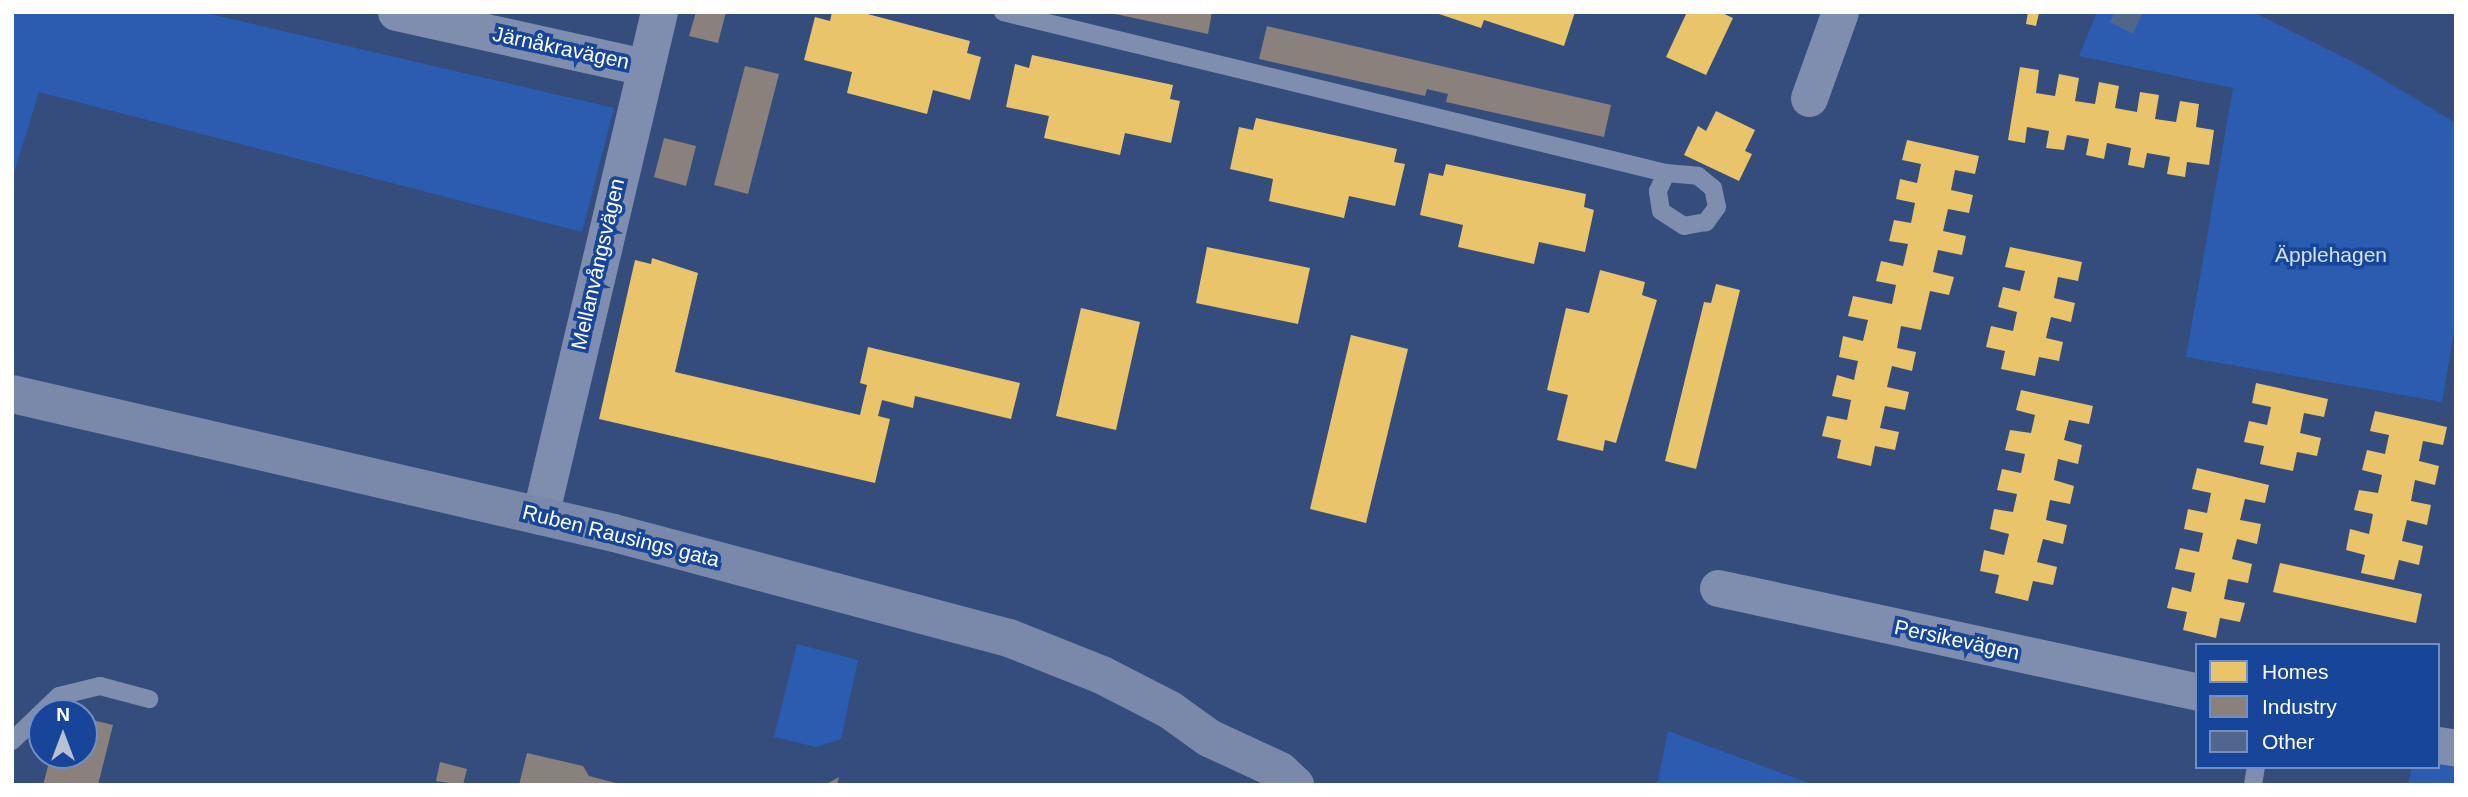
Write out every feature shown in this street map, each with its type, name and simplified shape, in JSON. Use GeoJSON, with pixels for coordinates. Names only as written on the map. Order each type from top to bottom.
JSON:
{"type":"FeatureCollection","features":[{"type":"Feature","properties":{"kind":"main road","name":"Ruben Rausings gata"},"geometry":{"type":"LineString","coordinates":[[12,394],[540,516],[895,605],[1009,638],[1102,675],[1170,710],[1209,738],[1280,771],[1295,785]]}},
{"type":"Feature","properties":{"kind":"main road","name":"Ruben Rausings gata"},"geometry":{"type":"LineString","coordinates":[[1209,738],[1250,785]]}},
{"type":"Feature","properties":{"kind":"street","name":"Järnåkravägen"},"geometry":{"type":"LineString","coordinates":[[396,12],[644,66]]}},
{"type":"Feature","properties":{"kind":"street","name":"Mellanvångsvägen"},"geometry":{"type":"LineString","coordinates":[[540,516],[644,66],[659,12]]}},
{"type":"Feature","properties":{"kind":"street"},"geometry":{"type":"LineString","coordinates":[[1809,98],[1840,12]]}},
{"type":"Feature","properties":{"kind":"street","name":"Persikevägen"},"geometry":{"type":"LineString","coordinates":[[1718,588],[2195,692]]}},
{"type":"Feature","properties":{"kind":"lane"},"geometry":{"type":"LineString","coordinates":[[1003,12],[1666,173]]}},
{"type":"Feature","properties":{"kind":"lane"},"geometry":{"type":"LineString","coordinates":[[12,741],[59,696],[100,686],[149,699]]}},
{"type":"Feature","properties":{"kind":"green space"},"geometry":{"type":"Polygon","coordinates":[[[12,12],[201,12],[614,108],[582,232],[39,92],[12,179],[12,12]]]}},
{"type":"Feature","properties":{"kind":"green space","name":"Äpplehagen"},"geometry":{"type":"Polygon","coordinates":[[[2097,12],[2253,12],[2359,65],[2456,123],[2456,320],[2442,402],[2186,357],[2233,88],[2079,56],[2097,12]]]}},
{"type":"Feature","properties":{"kind":"green space"},"geometry":{"type":"Polygon","coordinates":[[[797,644],[858,660],[841,739],[816,747],[774,737],[797,644]]]}},
{"type":"Feature","properties":{"kind":"green space"},"geometry":{"type":"Polygon","coordinates":[[[1668,731],[1814,785],[1657,785],[1668,731]]]}},
{"type":"Feature","properties":{"kind":"green space"},"geometry":{"type":"Polygon","coordinates":[[[2440,764],[2456,768],[2456,785],[2408,785],[2412,769],[2440,769],[2440,764]]]}},
{"type":"Feature","properties":{"kind":"building: Homes"},"geometry":{"type":"Polygon","coordinates":[[[832,12],[860,12],[970,41],[967,53],[981,57],[970,100],[933,90],[927,114],[847,93],[852,72],[804,60],[815,17],[830,21],[832,12]]]}},
{"type":"Feature","properties":{"kind":"building: Homes"},"geometry":{"type":"Polygon","coordinates":[[[1433,12],[1575,12],[1564,46],[1484,20],[1481,28],[1433,12]]]}},
{"type":"Feature","properties":{"kind":"building: Homes"},"geometry":{"type":"Polygon","coordinates":[[[1687,12],[1720,12],[1733,18],[1706,75],[1666,57],[1687,12]]]}},
{"type":"Feature","properties":{"kind":"building: Homes"},"geometry":{"type":"Polygon","coordinates":[[[2028,12],[2039,13],[2036,26],[2026,24],[2028,12]]]}},
{"type":"Feature","properties":{"kind":"building: Homes"},"geometry":{"type":"Polygon","coordinates":[[[1032,55],[1173,85],[1170,99],[1180,101],[1171,143],[1125,133],[1120,155],[1044,138],[1049,116],[1006,107],[1015,64],[1029,68],[1032,55]]]}},
{"type":"Feature","properties":{"kind":"building: Homes"},"geometry":{"type":"Polygon","coordinates":[[[2020,67],[2039,70],[2036,93],[2055,96],[2059,74],[2079,78],[2075,101],[2095,104],[2099,82],[2119,86],[2115,108],[2137,112],[2140,92],[2159,95],[2155,119],[2176,122],[2180,101],[2199,104],[2196,127],[2214,130],[2209,165],[2187,162],[2185,177],[2167,174],[2170,157],[2147,153],[2144,168],[2128,165],[2131,148],[2107,143],[2104,159],[2086,155],[2089,139],[2067,135],[2064,150],[2046,148],[2049,131],[2027,127],[2025,143],[2008,140],[2020,67]]]}},
{"type":"Feature","properties":{"kind":"building: Homes"},"geometry":{"type":"Polygon","coordinates":[[[1716,111],[1755,130],[1745,151],[1752,154],[1739,181],[1684,155],[1698,126],[1706,131],[1716,111]]]}},
{"type":"Feature","properties":{"kind":"building: Homes"},"geometry":{"type":"Polygon","coordinates":[[[1256,118],[1397,149],[1394,162],[1405,164],[1395,206],[1349,196],[1344,218],[1269,201],[1273,179],[1230,169],[1239,127],[1253,130],[1256,118]]]}},
{"type":"Feature","properties":{"kind":"building: Homes"},"geometry":{"type":"Polygon","coordinates":[[[1907,140],[1979,156],[1975,174],[1955,170],[1951,190],[1973,195],[1969,213],[1948,209],[1943,231],[1966,236],[1962,255],[1938,250],[1933,272],[1954,277],[1949,295],[1930,291],[1921,330],[1901,326],[1897,348],[1916,352],[1912,371],[1892,366],[1887,387],[1909,392],[1905,410],[1885,406],[1880,428],[1899,432],[1895,450],[1875,446],[1871,466],[1837,458],[1841,440],[1822,436],[1827,416],[1847,420],[1851,400],[1832,396],[1837,375],[1854,380],[1858,361],[1839,357],[1843,336],[1863,341],[1868,320],[1848,316],[1853,296],[1892,304],[1896,285],[1876,281],[1881,261],[1903,266],[1908,244],[1889,241],[1894,220],[1911,223],[1915,203],[1896,199],[1900,179],[1917,183],[1921,164],[1902,160],[1907,140]]]}},
{"type":"Feature","properties":{"kind":"building: Homes"},"geometry":{"type":"Polygon","coordinates":[[[1446,164],[1586,194],[1584,207],[1594,210],[1585,252],[1539,242],[1534,264],[1458,247],[1463,225],[1420,215],[1429,173],[1443,176],[1446,164]]]}},
{"type":"Feature","properties":{"kind":"building: Homes"},"geometry":{"type":"Polygon","coordinates":[[[1207,247],[1310,268],[1298,324],[1196,303],[1207,247]]]}},
{"type":"Feature","properties":{"kind":"building: Homes"},"geometry":{"type":"Polygon","coordinates":[[[2010,247],[2082,262],[2078,281],[2058,277],[2054,298],[2075,303],[2071,322],[2051,317],[2046,338],[2063,342],[2059,361],[2039,357],[2035,376],[2001,369],[2005,351],[1986,347],[1991,326],[2013,331],[2017,312],[1998,307],[2003,287],[2020,291],[2025,271],[2005,267],[2010,247]]]}},
{"type":"Feature","properties":{"kind":"building: Homes"},"geometry":{"type":"Polygon","coordinates":[[[652,258],[698,273],[675,372],[860,415],[867,385],[860,383],[868,347],[1020,383],[1011,419],[915,396],[913,408],[882,400],[878,416],[890,419],[875,483],[599,419],[635,260],[651,264],[652,258]]]}},
{"type":"Feature","properties":{"kind":"building: Homes"},"geometry":{"type":"Polygon","coordinates":[[[1600,270],[1645,282],[1642,295],[1657,300],[1616,443],[1605,440],[1603,451],[1557,440],[1568,395],[1547,390],[1566,308],[1589,313],[1600,270]]]}},
{"type":"Feature","properties":{"kind":"building: Homes"},"geometry":{"type":"Polygon","coordinates":[[[1716,284],[1740,290],[1696,469],[1665,461],[1704,302],[1711,303],[1716,284]]]}},
{"type":"Feature","properties":{"kind":"building: Homes"},"geometry":{"type":"Polygon","coordinates":[[[1081,308],[1140,322],[1116,430],[1056,416],[1081,308]]]}},
{"type":"Feature","properties":{"kind":"building: Homes"},"geometry":{"type":"Polygon","coordinates":[[[1351,335],[1408,349],[1366,523],[1310,509],[1351,335]]]}},
{"type":"Feature","properties":{"kind":"building: Homes"},"geometry":{"type":"Polygon","coordinates":[[[2256,383],[2328,399],[2324,417],[2304,413],[2300,433],[2321,438],[2317,456],[2297,452],[2293,471],[2260,464],[2264,446],[2244,442],[2249,421],[2267,425],[2271,407],[2252,403],[2256,383]]]}},
{"type":"Feature","properties":{"kind":"building: Homes"},"geometry":{"type":"Polygon","coordinates":[[[2021,390],[2093,406],[2089,424],[2069,420],[2064,440],[2082,445],[2078,464],[2058,459],[2054,480],[2074,486],[2070,504],[2050,500],[2046,520],[2067,525],[2063,544],[2043,539],[2037,562],[2057,567],[2053,585],[2033,581],[2028,601],[1995,593],[1999,575],[1980,571],[1984,550],[2004,555],[2009,534],[1990,529],[1994,509],[2013,512],[2017,494],[1997,490],[2002,469],[2021,473],[2025,454],[2005,450],[2010,430],[2031,433],[2035,415],[2016,410],[2021,390]]]}},
{"type":"Feature","properties":{"kind":"building: Homes"},"geometry":{"type":"Polygon","coordinates":[[[2375,411],[2447,427],[2443,445],[2423,441],[2419,461],[2439,466],[2435,485],[2415,480],[2411,501],[2431,505],[2427,525],[2407,520],[2402,541],[2423,546],[2419,565],[2399,560],[2394,580],[2361,573],[2365,555],[2346,550],[2350,529],[2369,534],[2373,514],[2354,510],[2359,490],[2378,493],[2382,475],[2362,470],[2367,450],[2385,454],[2389,435],[2370,431],[2375,411]]]}},
{"type":"Feature","properties":{"kind":"building: Homes"},"geometry":{"type":"Polygon","coordinates":[[[2197,468],[2269,485],[2265,503],[2245,499],[2240,520],[2261,524],[2257,544],[2237,539],[2232,559],[2252,564],[2248,583],[2228,579],[2224,599],[2245,603],[2240,622],[2220,618],[2216,638],[2183,630],[2187,612],[2167,608],[2172,587],[2191,592],[2195,573],[2175,569],[2180,548],[2199,552],[2203,533],[2184,529],[2188,509],[2207,513],[2211,493],[2192,489],[2197,468]]]}},
{"type":"Feature","properties":{"kind":"building: Homes"},"geometry":{"type":"Polygon","coordinates":[[[2280,563],[2422,594],[2416,623],[2273,592],[2280,563]]]}},
{"type":"Feature","properties":{"kind":"building: Industry"},"geometry":{"type":"Polygon","coordinates":[[[696,12],[726,12],[718,43],[689,36],[696,12]]]}},
{"type":"Feature","properties":{"kind":"building: Industry"},"geometry":{"type":"Polygon","coordinates":[[[1106,12],[1212,12],[1208,34],[1106,12]]]}},
{"type":"Feature","properties":{"kind":"building: Industry"},"geometry":{"type":"Polygon","coordinates":[[[1267,26],[1611,105],[1604,137],[1446,102],[1448,94],[1427,89],[1425,96],[1259,59],[1267,26]]]}},
{"type":"Feature","properties":{"kind":"building: Industry"},"geometry":{"type":"Polygon","coordinates":[[[745,66],[779,74],[748,194],[714,185],[745,66]]]}},
{"type":"Feature","properties":{"kind":"building: Industry"},"geometry":{"type":"Polygon","coordinates":[[[664,138],[696,146],[686,186],[654,177],[664,138]]]}},
{"type":"Feature","properties":{"kind":"building: Industry"},"geometry":{"type":"Polygon","coordinates":[[[98,721],[113,725],[98,785],[43,785],[47,769],[98,769],[98,721]]]}},
{"type":"Feature","properties":{"kind":"building: Industry"},"geometry":{"type":"Polygon","coordinates":[[[527,753],[583,766],[589,776],[623,785],[519,785],[527,753]]]}},
{"type":"Feature","properties":{"kind":"building: Industry"},"geometry":{"type":"Polygon","coordinates":[[[440,762],[467,769],[463,785],[436,781],[440,762]]]}},
{"type":"Feature","properties":{"kind":"building: Industry"},"geometry":{"type":"Polygon","coordinates":[[[839,777],[837,785],[825,785],[839,777]]]}},
{"type":"Feature","properties":{"kind":"building: Other"},"geometry":{"type":"Polygon","coordinates":[[[2114,12],[2143,12],[2133,34],[2110,22],[2114,12]]]}}]}
